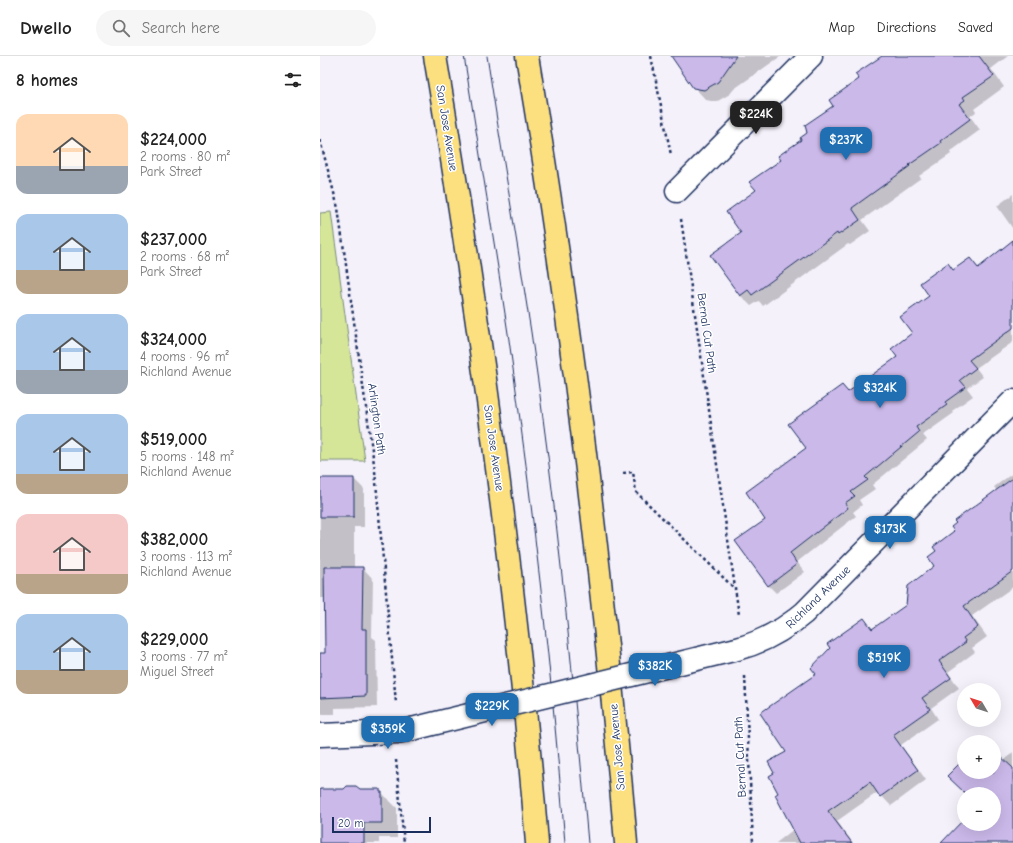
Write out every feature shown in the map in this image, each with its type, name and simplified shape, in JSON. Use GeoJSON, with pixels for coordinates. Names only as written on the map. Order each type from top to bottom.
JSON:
{"type":"FeatureCollection","features":[{"type":"Feature","properties":{"kind":"main road","name":"San Jose Avenue"},"geometry":{"type":"LineString","coordinates":[[435,56],[478,330],[500,489],[517,623],[537,843]]}},
{"type":"Feature","properties":{"kind":"main road","name":"San Jose Avenue"},"geometry":{"type":"LineString","coordinates":[[527,56],[569,327],[589,484],[605,621],[626,843]]}},
{"type":"Feature","properties":{"kind":"street"},"geometry":{"type":"LineString","coordinates":[[677,190],[811,56]]}},
{"type":"Feature","properties":{"kind":"street","name":"Richland Avenue"},"geometry":{"type":"LineString","coordinates":[[320,735],[397,732],[412,729],[737,649],[772,637],[788,627],[804,613],[1013,401]]}},
{"type":"Feature","properties":{"kind":"path","name":"Bernal Cut Path"},"geometry":{"type":"LineString","coordinates":[[651,56],[669,142],[677,190],[739,614]]}},
{"type":"Feature","properties":{"kind":"path","name":"Arlington Path"},"geometry":{"type":"LineString","coordinates":[[320,140],[338,208],[375,471],[396,705]]}},
{"type":"Feature","properties":{"kind":"path"},"geometry":{"type":"LineString","coordinates":[[623,473],[633,472],[636,492],[736,589]]}},
{"type":"Feature","properties":{"kind":"path","name":"Bernal Cut Path"},"geometry":{"type":"LineString","coordinates":[[744,670],[753,843]]}},
{"type":"Feature","properties":{"kind":"path"},"geometry":{"type":"LineString","coordinates":[[396,758],[404,843]]}},
{"type":"Feature","properties":{"kind":"green space"},"geometry":{"type":"Polygon","coordinates":[[[331,212],[365,461],[320,461],[320,213],[331,212]]]}},
{"type":"Feature","properties":{"kind":"building"},"geometry":{"type":"Polygon","coordinates":[[[671,56],[736,56],[718,82],[704,90],[693,88],[671,56]]]}},
{"type":"Feature","properties":{"kind":"building"},"geometry":{"type":"Polygon","coordinates":[[[882,56],[979,56],[994,76],[963,97],[965,100],[959,104],[970,119],[940,141],[941,143],[852,208],[860,220],[838,235],[837,233],[752,295],[748,290],[740,296],[710,255],[741,233],[726,212],[756,190],[749,182],[781,160],[778,156],[801,140],[800,138],[807,133],[805,125],[833,106],[829,100],[859,79],[855,74],[882,56]]]}},
{"type":"Feature","properties":{"kind":"building"},"geometry":{"type":"Polygon","coordinates":[[[1013,240],[1013,328],[969,360],[976,368],[960,380],[966,387],[945,402],[947,405],[916,427],[919,432],[865,477],[868,480],[851,492],[855,496],[845,503],[848,508],[790,553],[797,564],[768,586],[735,541],[765,520],[746,492],[806,448],[788,424],[842,385],[848,392],[897,357],[891,349],[912,333],[900,317],[929,296],[920,283],[948,263],[953,270],[970,258],[978,268],[1013,240]]]}},
{"type":"Feature","properties":{"kind":"building"},"geometry":{"type":"Polygon","coordinates":[[[320,478],[354,478],[354,517],[320,517],[320,478]]]}},
{"type":"Feature","properties":{"kind":"building"},"geometry":{"type":"Polygon","coordinates":[[[1013,478],[1013,571],[964,606],[978,627],[963,638],[966,642],[939,661],[951,678],[922,698],[930,709],[893,735],[918,770],[880,797],[870,782],[828,811],[852,843],[800,843],[775,795],[778,793],[769,776],[774,773],[768,762],[786,752],[760,713],[816,674],[811,668],[830,648],[827,644],[864,618],[872,629],[906,605],[908,586],[934,566],[928,557],[936,551],[933,547],[954,531],[951,527],[956,523],[954,521],[1013,478]]]}},
{"type":"Feature","properties":{"kind":"building"},"geometry":{"type":"Polygon","coordinates":[[[324,567],[363,567],[362,629],[366,629],[366,696],[320,698],[320,653],[325,653],[324,567]]]}},
{"type":"Feature","properties":{"kind":"building"},"geometry":{"type":"Polygon","coordinates":[[[1001,757],[1013,768],[1013,843],[941,843],[957,826],[957,831],[1001,831],[1001,787],[959,787],[947,776],[957,766],[957,779],[1001,779],[1001,757]]]}},
{"type":"Feature","properties":{"kind":"building"},"geometry":{"type":"Polygon","coordinates":[[[347,786],[356,786],[360,789],[380,789],[380,792],[382,792],[382,823],[364,823],[364,843],[320,843],[320,789],[344,789],[347,786]]]}},
{"type":"Feature","properties":{"kind":"tram line"},"geometry":{"type":"LineString","coordinates":[[464,56],[504,304],[526,465],[548,654],[565,843]]}},
{"type":"Feature","properties":{"kind":"tram line"},"geometry":{"type":"LineString","coordinates":[[487,56],[540,395],[570,651],[588,843]]}}]}
